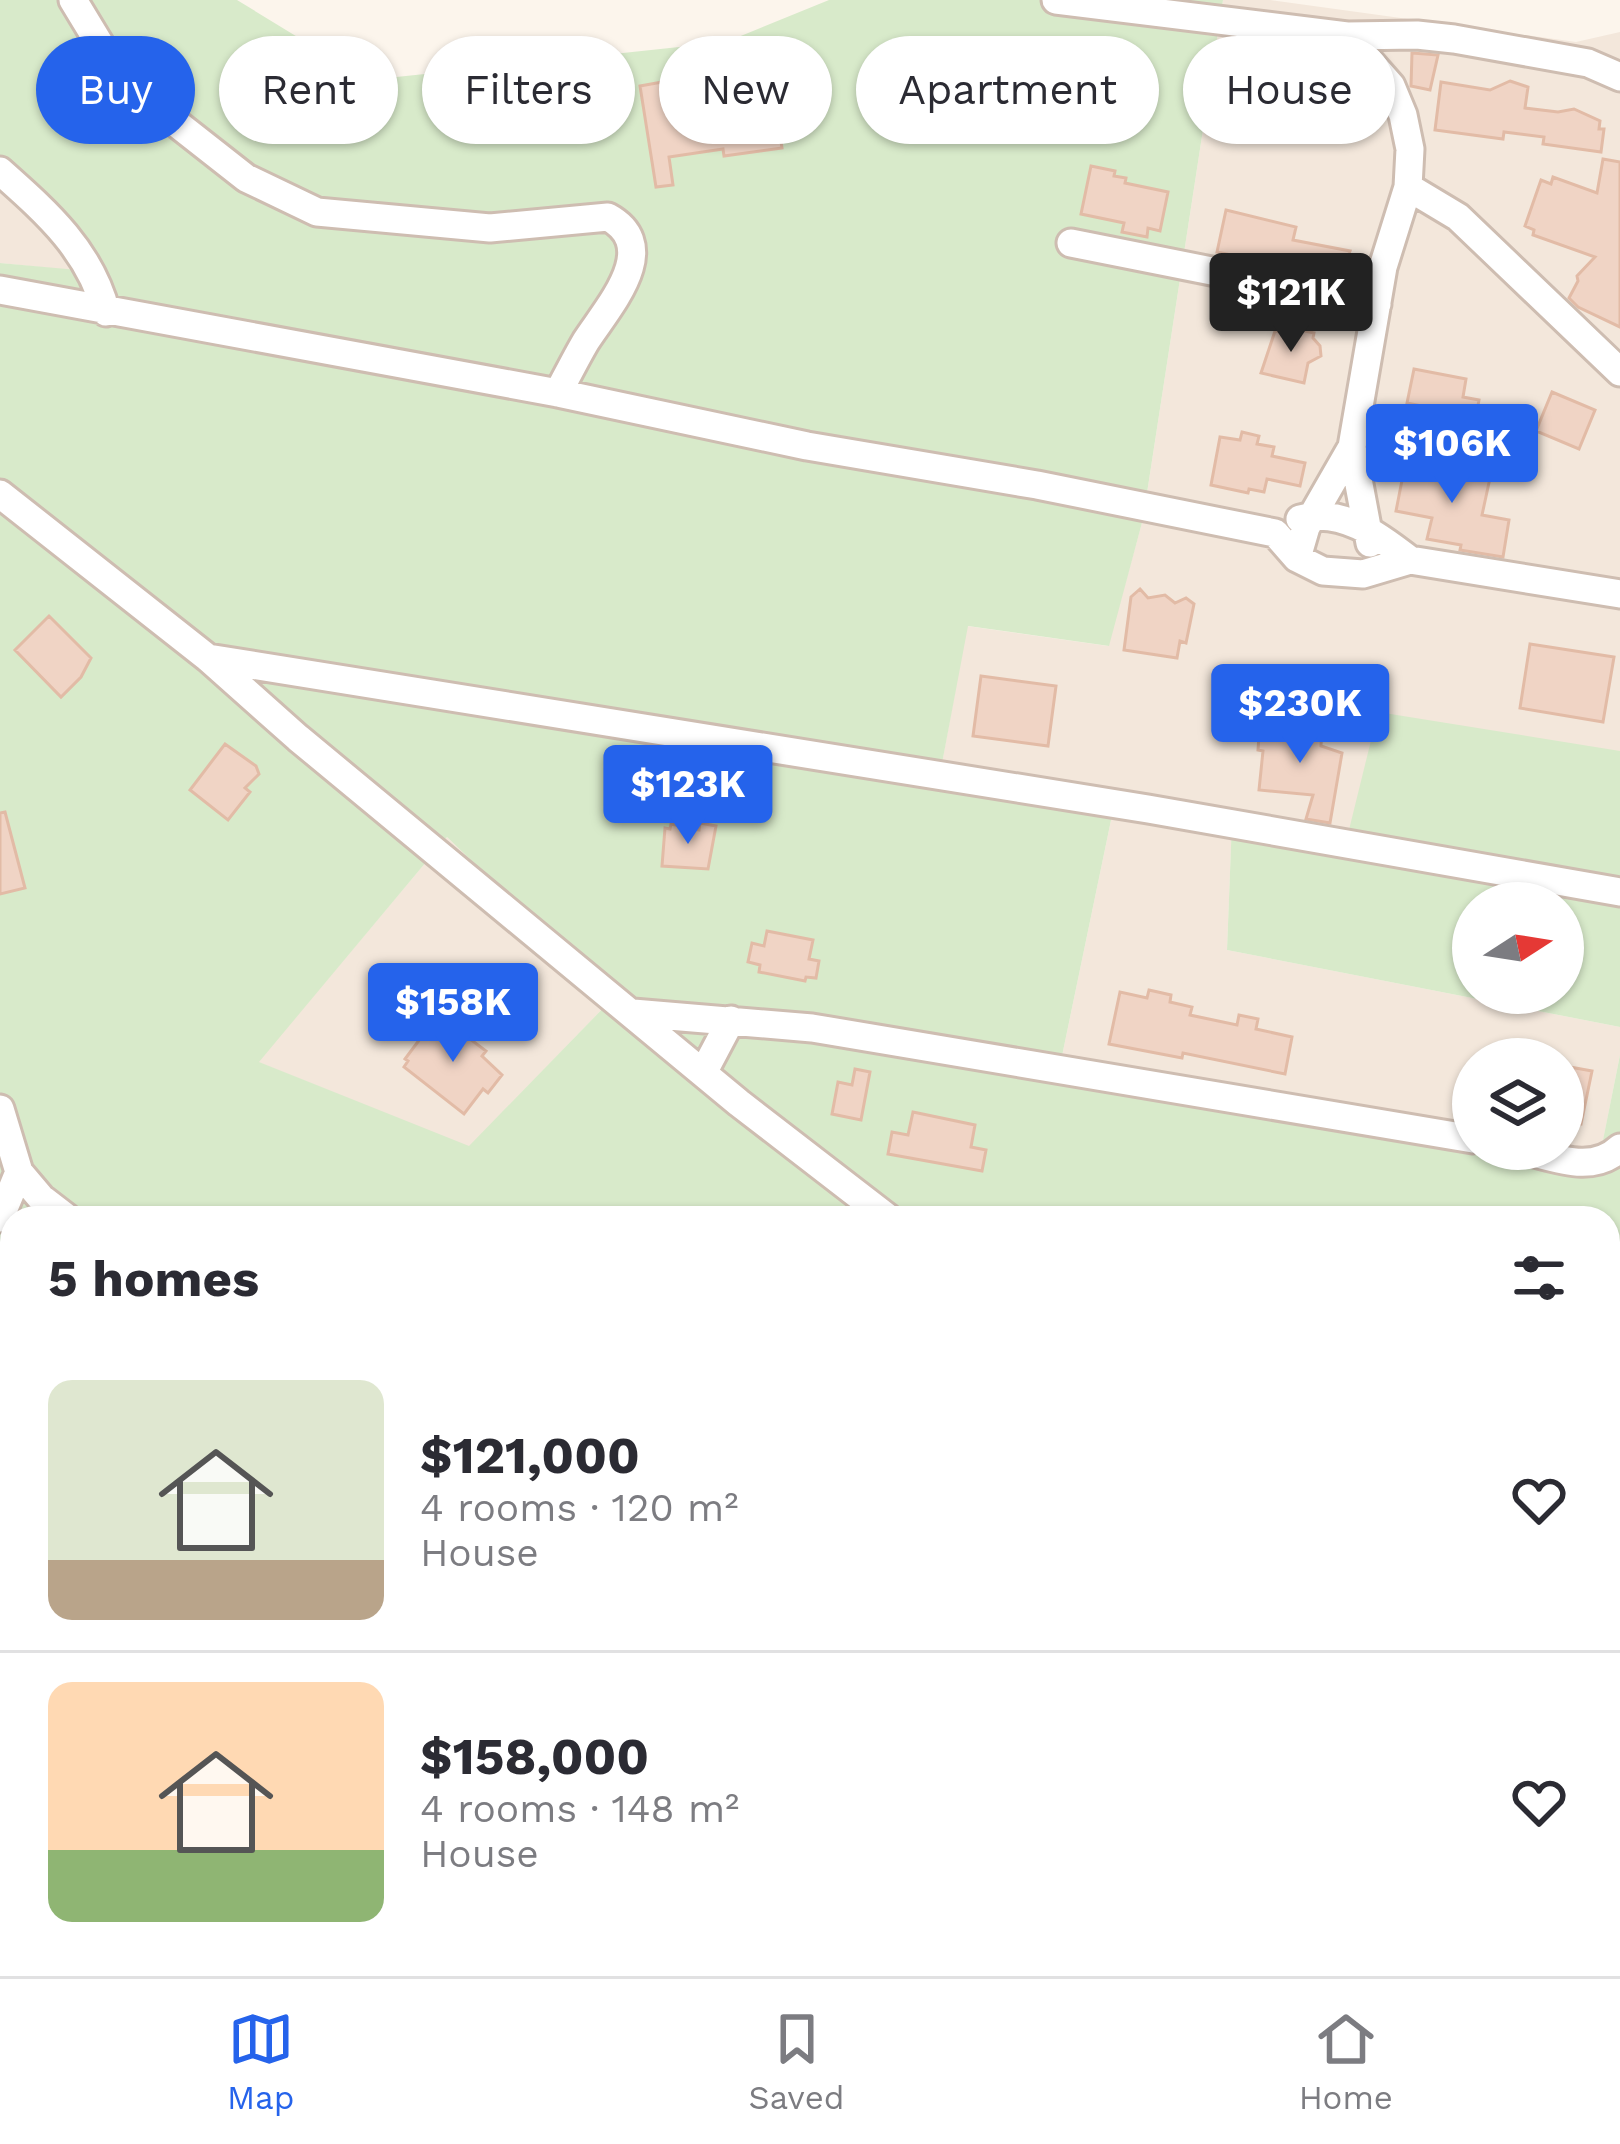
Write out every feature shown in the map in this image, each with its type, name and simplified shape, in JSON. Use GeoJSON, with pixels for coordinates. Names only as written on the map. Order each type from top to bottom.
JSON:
{"type":"FeatureCollection","features":[{"type":"Feature","properties":{"kind":"street"},"geometry":{"type":"LineString","coordinates":[[73,0],[110,61],[176,123],[247,178],[317,212],[490,228],[608,217],[622,224],[629,239],[631,267],[620,294],[584,344],[558,393]]}},
{"type":"Feature","properties":{"kind":"street"},"geometry":{"type":"LineString","coordinates":[[1056,0],[1347,36],[1417,34],[1454,39],[1542,52],[1588,63],[1619,77]]}},
{"type":"Feature","properties":{"kind":"street"},"geometry":{"type":"LineString","coordinates":[[1297,558],[1306,527],[1352,447],[1383,267],[1408,187],[1410,149],[1395,97]]}},
{"type":"Feature","properties":{"kind":"street"},"geometry":{"type":"LineString","coordinates":[[0,170],[62,227],[98,281],[106,312]]}},
{"type":"Feature","properties":{"kind":"street"},"geometry":{"type":"LineString","coordinates":[[1408,187],[1458,217],[1620,372]]}},
{"type":"Feature","properties":{"kind":"street"},"geometry":{"type":"LineString","coordinates":[[1071,243],[1377,304]]}},
{"type":"Feature","properties":{"kind":"street"},"geometry":{"type":"LineString","coordinates":[[0,290],[1275,533],[1317,514],[1369,529],[1410,560]]}},
{"type":"Feature","properties":{"kind":"street"},"geometry":{"type":"LineString","coordinates":[[1352,447],[1369,529],[1363,574]]}},
{"type":"Feature","properties":{"kind":"street"},"geometry":{"type":"LineString","coordinates":[[0,494],[208,658],[298,738],[703,1072],[873,1206]]}},
{"type":"Feature","properties":{"kind":"street"},"geometry":{"type":"LineString","coordinates":[[1275,533],[1297,558],[1323,571],[1363,574],[1410,560],[1620,593]]}},
{"type":"Feature","properties":{"kind":"street"},"geometry":{"type":"LineString","coordinates":[[208,658],[1148,809],[1620,892]]}},
{"type":"Feature","properties":{"kind":"street"},"geometry":{"type":"LineString","coordinates":[[633,1013],[880,1039],[1452,1135]]}},
{"type":"Feature","properties":{"kind":"street"},"geometry":{"type":"LineString","coordinates":[[703,1072],[731,1020]]}},
{"type":"Feature","properties":{"kind":"street"},"geometry":{"type":"LineString","coordinates":[[0,1109],[20,1172],[51,1206]]}},
{"type":"Feature","properties":{"kind":"street"},"geometry":{"type":"LineString","coordinates":[[1584,1163],[1604,1161],[1620,1148]]}},
{"type":"Feature","properties":{"kind":"street"},"geometry":{"type":"LineString","coordinates":[[5,1206],[20,1172]]}},
{"type":"Feature","properties":{"kind":"shaded area"},"geometry":{"type":"Polygon","coordinates":[[[1223,0],[1270,0],[1576,42],[1620,32],[1620,751],[1348,839],[1232,821],[1227,950],[1452,994],[1452,1014],[1554,1014],[1620,1027],[1620,1055],[1597,1171],[1584,1168],[1584,1038],[1452,1038],[1452,1140],[1062,1056],[1115,801],[940,774],[967,626],[1108,646],[1143,519],[1201,144],[1395,144],[1395,36],[1217,36],[1223,0]]]}},
{"type":"Feature","properties":{"kind":"shaded area"},"geometry":{"type":"Polygon","coordinates":[[[0,169],[79,271],[0,263],[0,169]]]}},
{"type":"Feature","properties":{"kind":"shaded area"},"geometry":{"type":"Polygon","coordinates":[[[447,837],[613,998],[469,1147],[258,1062],[447,837]]]}},
{"type":"Feature","properties":{"kind":"green space"},"geometry":{"type":"Polygon","coordinates":[[[0,0],[237,0],[296,36],[219,36],[219,144],[398,144],[398,77],[422,74],[422,144],[635,144],[635,52],[659,49],[659,144],[832,144],[832,36],[741,36],[829,0],[1223,0],[1217,36],[1183,36],[1183,144],[1201,144],[1143,519],[1109,646],[968,626],[940,774],[1115,801],[1062,1056],[1452,1140],[1452,1170],[1597,1170],[1620,1055],[1620,1206],[0,1206],[0,263],[78,270],[0,169],[0,0]],[[447,837],[259,1062],[469,1146],[613,998],[447,837]]]}},
{"type":"Feature","properties":{"kind":"green space"},"geometry":{"type":"Polygon","coordinates":[[[1378,712],[1620,751],[1620,1027],[1554,1014],[1584,1014],[1584,882],[1452,882],[1452,994],[1227,950],[1232,820],[1347,838],[1378,712]]]}},
{"type":"Feature","properties":{"kind":"building"},"geometry":{"type":"Polygon","coordinates":[[[1412,53],[1438,55],[1430,90],[1411,86],[1412,53]]]}},
{"type":"Feature","properties":{"kind":"building"},"geometry":{"type":"Polygon","coordinates":[[[1510,81],[1528,87],[1525,108],[1574,109],[1600,121],[1599,129],[1604,129],[1601,152],[1543,144],[1544,137],[1504,132],[1503,139],[1435,130],[1441,82],[1490,90],[1510,81]]]}},
{"type":"Feature","properties":{"kind":"building"},"geometry":{"type":"Polygon","coordinates":[[[659,83],[659,144],[781,144],[782,148],[724,156],[723,149],[669,157],[673,185],[656,187],[640,86],[659,83]]]}},
{"type":"Feature","properties":{"kind":"building"},"geometry":{"type":"Polygon","coordinates":[[[1603,159],[1620,162],[1620,327],[1569,298],[1577,276],[1595,257],[1533,235],[1534,230],[1525,226],[1541,180],[1551,184],[1553,177],[1597,193],[1603,159]]]}},
{"type":"Feature","properties":{"kind":"building"},"geometry":{"type":"Polygon","coordinates":[[[1091,166],[1115,171],[1114,176],[1126,178],[1125,183],[1168,192],[1160,231],[1148,228],[1147,237],[1122,232],[1124,223],[1081,214],[1091,166]]]}},
{"type":"Feature","properties":{"kind":"building"},"geometry":{"type":"Polygon","coordinates":[[[1226,210],[1296,227],[1293,240],[1350,251],[1340,278],[1217,252],[1226,210]]]}},
{"type":"Feature","properties":{"kind":"building"},"geometry":{"type":"Polygon","coordinates":[[[1287,327],[1314,333],[1320,346],[1321,356],[1308,363],[1304,383],[1261,373],[1275,331],[1286,333],[1287,327]]]}},
{"type":"Feature","properties":{"kind":"building"},"geometry":{"type":"Polygon","coordinates":[[[1414,369],[1466,379],[1463,397],[1479,400],[1474,426],[1424,414],[1426,407],[1407,403],[1414,369]]]}},
{"type":"Feature","properties":{"kind":"building"},"geometry":{"type":"Polygon","coordinates":[[[1552,392],[1595,410],[1579,449],[1536,431],[1552,392]]]}},
{"type":"Feature","properties":{"kind":"building"},"geometry":{"type":"Polygon","coordinates":[[[1242,432],[1259,436],[1257,444],[1274,447],[1272,456],[1305,463],[1300,486],[1267,479],[1264,492],[1249,489],[1248,493],[1211,485],[1220,437],[1240,440],[1242,432]]]}},
{"type":"Feature","properties":{"kind":"building"},"geometry":{"type":"Polygon","coordinates":[[[1421,456],[1465,465],[1464,472],[1490,478],[1482,515],[1509,520],[1503,557],[1427,539],[1432,518],[1396,511],[1406,460],[1420,463],[1421,456]]]}},
{"type":"Feature","properties":{"kind":"building"},"geometry":{"type":"Polygon","coordinates":[[[1140,589],[1148,598],[1165,595],[1175,603],[1186,598],[1194,604],[1186,643],[1180,641],[1177,658],[1124,650],[1131,597],[1140,589]]]}},
{"type":"Feature","properties":{"kind":"building"},"geometry":{"type":"Polygon","coordinates":[[[49,616],[91,658],[81,677],[61,697],[15,650],[49,616]]]}},
{"type":"Feature","properties":{"kind":"building"},"geometry":{"type":"Polygon","coordinates":[[[1530,644],[1614,657],[1603,722],[1520,708],[1530,644]]]}},
{"type":"Feature","properties":{"kind":"building"},"geometry":{"type":"Polygon","coordinates":[[[981,676],[1056,686],[1048,746],[973,736],[981,676]]]}},
{"type":"Feature","properties":{"kind":"building"},"geometry":{"type":"Polygon","coordinates":[[[1260,722],[1322,728],[1321,746],[1342,753],[1330,823],[1306,819],[1313,795],[1259,790],[1260,722]]]}},
{"type":"Feature","properties":{"kind":"building"},"geometry":{"type":"Polygon","coordinates":[[[225,744],[256,766],[259,774],[245,788],[250,792],[228,820],[190,790],[225,744]]]}},
{"type":"Feature","properties":{"kind":"building"},"geometry":{"type":"Polygon","coordinates":[[[5,812],[25,888],[0,894],[0,813],[5,812]]]}},
{"type":"Feature","properties":{"kind":"building"},"geometry":{"type":"Polygon","coordinates":[[[700,823],[716,826],[708,869],[662,866],[665,828],[670,829],[671,824],[699,830],[700,823]]]}},
{"type":"Feature","properties":{"kind":"building"},"geometry":{"type":"Polygon","coordinates":[[[767,931],[813,940],[809,959],[819,961],[816,978],[805,981],[759,972],[760,965],[748,962],[752,943],[764,946],[767,931]]]}},
{"type":"Feature","properties":{"kind":"building"},"geometry":{"type":"Polygon","coordinates":[[[1149,990],[1192,1007],[1190,1015],[1237,1025],[1239,1015],[1258,1019],[1256,1029],[1292,1037],[1285,1074],[1109,1044],[1120,992],[1147,998],[1149,990]]]}},
{"type":"Feature","properties":{"kind":"building"},"geometry":{"type":"Polygon","coordinates":[[[456,1018],[475,1033],[470,1039],[486,1051],[482,1056],[502,1075],[488,1093],[483,1089],[464,1114],[404,1067],[423,1035],[427,1037],[440,1020],[449,1027],[456,1018]]]}},
{"type":"Feature","properties":{"kind":"building"},"geometry":{"type":"Polygon","coordinates":[[[855,1069],[870,1072],[861,1120],[832,1114],[838,1082],[852,1085],[855,1069]]]}},
{"type":"Feature","properties":{"kind":"building"},"geometry":{"type":"Polygon","coordinates":[[[1584,1070],[1592,1071],[1584,1110],[1584,1070]]]}},
{"type":"Feature","properties":{"kind":"building"},"geometry":{"type":"Polygon","coordinates":[[[913,1112],[975,1125],[971,1147],[986,1150],[982,1171],[888,1154],[892,1132],[908,1135],[913,1112]]]}}]}
